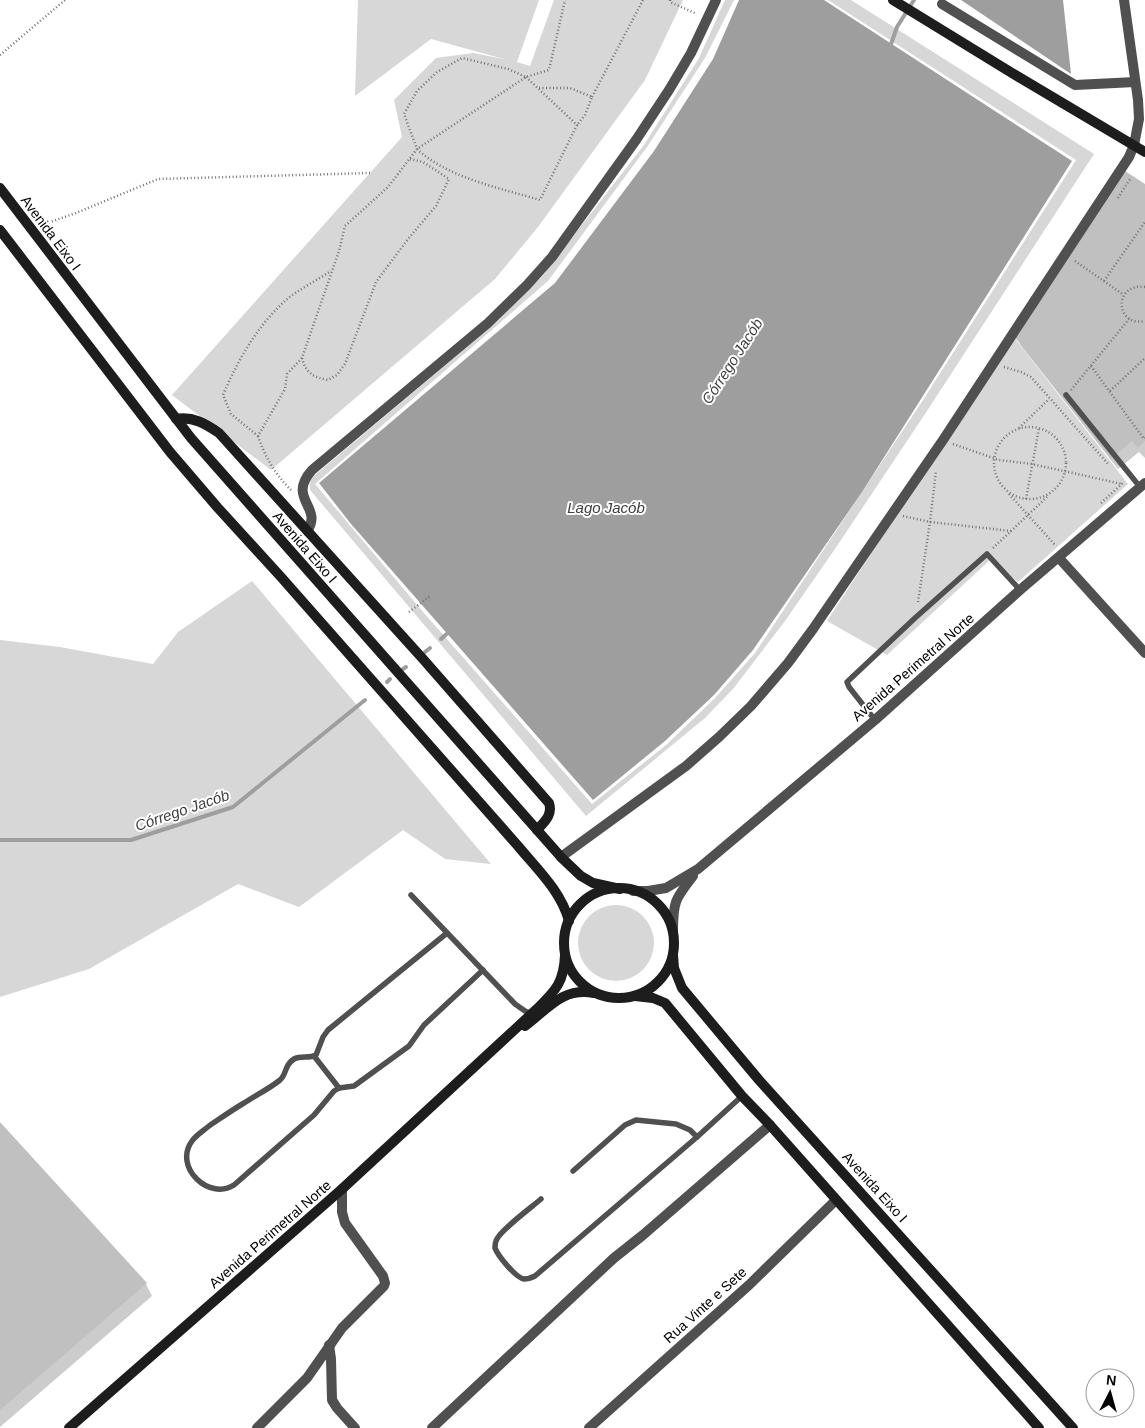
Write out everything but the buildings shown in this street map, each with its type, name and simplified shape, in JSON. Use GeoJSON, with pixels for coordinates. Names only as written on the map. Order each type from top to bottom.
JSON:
{"type":"FeatureCollection","features":[{"type":"Feature","properties":{"kind":"main road"},"geometry":{"type":"LineString","coordinates":[[896,2],[1145,152]]}},
{"type":"Feature","properties":{"kind":"main road","name":"Avenida Eixo I"},"geometry":{"type":"LineString","coordinates":[[0,188],[203,452],[537,830],[581,876],[593,883],[620,889]]}},
{"type":"Feature","properties":{"kind":"main road"},"geometry":{"type":"LineString","coordinates":[[0,230],[170,452],[518,846],[554,889],[566,909],[569,921]]}},
{"type":"Feature","properties":{"kind":"main road"},"geometry":{"type":"LineString","coordinates":[[176,419],[184,418],[200,421],[219,433],[423,659],[549,803],[549,816],[537,830]]}},
{"type":"Feature","properties":{"kind":"main road"},"geometry":{"type":"LineString","coordinates":[[620,889],[646,895],[660,905],[666,912],[673,931],[674,943],[673,955],[667,971],[658,983],[644,993],[617,998],[599,995],[577,979],[565,955],[564,938],[569,921],[576,910],[594,894],[606,890],[620,889]]}},
{"type":"Feature","properties":{"kind":"main road","name":"Avenida Perimetral Norte"},"geometry":{"type":"LineString","coordinates":[[534,1014],[558,986],[565,968],[565,955]]}},
{"type":"Feature","properties":{"kind":"main road","name":"Avenida Eixo I"},"geometry":{"type":"LineString","coordinates":[[673,955],[674,968],[682,988],[759,1080],[1073,1428]]}},
{"type":"Feature","properties":{"kind":"main road","name":"Avenida Perimetral Norte"},"geometry":{"type":"LineString","coordinates":[[69,1428],[342,1189],[484,1056],[534,1014],[564,995],[585,992],[599,995]]}},
{"type":"Feature","properties":{"kind":"main road"},"geometry":{"type":"LineString","coordinates":[[635,996],[652,998],[665,1003],[742,1096],[770,1125],[1039,1428]]}},
{"type":"Feature","properties":{"kind":"street"},"geometry":{"type":"LineString","coordinates":[[307,531],[312,522],[312,515],[302,493],[306,476],[488,323],[527,285],[552,257],[631,148],[665,97],[683,68],[716,0]]}},
{"type":"Feature","properties":{"kind":"street"},"geometry":{"type":"LineString","coordinates":[[561,857],[686,766],[719,738],[751,706],[788,663],[941,443],[1129,157],[1134,145],[1139,119],[1124,0]]}},
{"type":"Feature","properties":{"kind":"street"},"geometry":{"type":"LineString","coordinates":[[942,4],[1075,86],[1135,82]]}},
{"type":"Feature","properties":{"kind":"street","name":"Avenida Perimetral Norte"},"geometry":{"type":"LineString","coordinates":[[633,891],[666,888],[698,869],[875,720],[1020,590],[1139,488]]}},
{"type":"Feature","properties":{"kind":"street"},"geometry":{"type":"LineString","coordinates":[[1061,556],[1145,653]]}},
{"type":"Feature","properties":{"kind":"street","name":"Avenida Perimetral Norte"},"geometry":{"type":"LineString","coordinates":[[673,931],[675,902],[680,892],[698,869]]}},
{"type":"Feature","properties":{"kind":"street"},"geometry":{"type":"LineString","coordinates":[[432,1428],[614,1258],[770,1125]]}},
{"type":"Feature","properties":{"kind":"street"},"geometry":{"type":"LineString","coordinates":[[257,1428],[307,1378],[347,1322],[382,1289],[385,1283],[383,1276],[345,1223],[342,1212],[342,1189]]}},
{"type":"Feature","properties":{"kind":"street","name":"Rua Vinte e Sete"},"geometry":{"type":"LineString","coordinates":[[589,1428],[749,1285],[836,1200]]}},
{"type":"Feature","properties":{"kind":"street"},"geometry":{"type":"LineString","coordinates":[[329,1345],[332,1400],[355,1428]]}},
{"type":"Feature","properties":{"kind":"lane"},"geometry":{"type":"LineString","coordinates":[[1066,395],[1139,488]]}},
{"type":"Feature","properties":{"kind":"lane"},"geometry":{"type":"LineString","coordinates":[[875,720],[848,687],[847,682],[915,618],[987,554],[1020,590]]}},
{"type":"Feature","properties":{"kind":"lane"},"geometry":{"type":"LineString","coordinates":[[411,895],[514,1004],[534,1014]]}},
{"type":"Feature","properties":{"kind":"lane"},"geometry":{"type":"LineString","coordinates":[[447,933],[328,1030],[314,1056],[296,1057],[288,1063],[280,1080],[227,1113],[195,1137],[186,1153],[188,1168],[192,1175],[209,1188],[218,1190],[230,1188],[314,1115],[334,1091],[339,1088],[354,1086],[409,1046],[424,1025],[483,970]]}},
{"type":"Feature","properties":{"kind":"lane"},"geometry":{"type":"LineString","coordinates":[[314,1056],[339,1088]]}},
{"type":"Feature","properties":{"kind":"lane"},"geometry":{"type":"LineString","coordinates":[[541,1198],[500,1234],[495,1244],[498,1254],[514,1274],[524,1279],[535,1276],[742,1096]]}},
{"type":"Feature","properties":{"kind":"lane"},"geometry":{"type":"LineString","coordinates":[[573,1171],[632,1121],[641,1120],[676,1124],[690,1130],[697,1137]]}},
{"type":"Feature","properties":{"kind":"path"},"geometry":{"type":"LineString","coordinates":[[0,55],[65,0]]}},
{"type":"Feature","properties":{"kind":"path"},"geometry":{"type":"LineString","coordinates":[[258,436],[286,389],[287,374],[302,358],[346,226],[388,187],[417,150],[526,77],[549,70],[565,0]]}},
{"type":"Feature","properties":{"kind":"path"},"geometry":{"type":"LineString","coordinates":[[577,125],[526,77],[508,69],[462,58],[436,72],[417,91],[404,114],[417,150],[426,158],[454,174],[540,200],[643,0]]}},
{"type":"Feature","properties":{"kind":"path"},"geometry":{"type":"LineString","coordinates":[[666,0],[708,18]]}},
{"type":"Feature","properties":{"kind":"path"},"geometry":{"type":"LineString","coordinates":[[538,88],[570,88],[592,97]]}},
{"type":"Feature","properties":{"kind":"path"},"geometry":{"type":"LineString","coordinates":[[302,358],[304,366],[315,377],[328,380],[337,375],[345,364],[376,282],[408,239],[436,206],[449,178],[423,162],[410,159]]}},
{"type":"Feature","properties":{"kind":"path"},"geometry":{"type":"LineString","coordinates":[[31,229],[76,213],[158,179],[370,173]]}},
{"type":"Feature","properties":{"kind":"path"},"geometry":{"type":"LineString","coordinates":[[1104,281],[1145,222]]}},
{"type":"Feature","properties":{"kind":"path"},"geometry":{"type":"LineString","coordinates":[[1075,261],[1124,295]]}},
{"type":"Feature","properties":{"kind":"path"},"geometry":{"type":"LineString","coordinates":[[302,493],[292,490],[271,467],[258,436],[231,414],[223,395],[233,370],[255,335],[286,300],[332,270]]}},
{"type":"Feature","properties":{"kind":"path"},"geometry":{"type":"LineString","coordinates":[[1145,287],[1138,286],[1132,288],[1124,295],[1121,307],[1129,319],[1137,322],[1145,321]]}},
{"type":"Feature","properties":{"kind":"path"},"geometry":{"type":"LineString","coordinates":[[1074,387],[1129,319]]}},
{"type":"Feature","properties":{"kind":"path"},"geometry":{"type":"LineString","coordinates":[[1110,391],[1145,358]]}},
{"type":"Feature","properties":{"kind":"path"},"geometry":{"type":"LineString","coordinates":[[993,364],[1030,376],[1111,468]]}},
{"type":"Feature","properties":{"kind":"path"},"geometry":{"type":"LineString","coordinates":[[1091,366],[1145,438]]}},
{"type":"Feature","properties":{"kind":"path"},"geometry":{"type":"LineString","coordinates":[[1049,399],[1018,429],[1002,440],[997,448],[993,465],[997,480],[1061,556]]}},
{"type":"Feature","properties":{"kind":"path"},"geometry":{"type":"LineString","coordinates":[[987,554],[1056,489],[1065,472],[1065,454],[1062,445],[1056,438],[1039,428],[1028,427],[1018,429]]}},
{"type":"Feature","properties":{"kind":"path"},"geometry":{"type":"LineString","coordinates":[[1026,500],[1039,428]]}},
{"type":"Feature","properties":{"kind":"path"},"geometry":{"type":"LineString","coordinates":[[915,618],[941,443],[999,460],[1032,464],[1139,488]]}},
{"type":"Feature","properties":{"kind":"path"},"geometry":{"type":"LineString","coordinates":[[1007,492],[1026,500],[1047,496],[1056,489]]}},
{"type":"Feature","properties":{"kind":"path"},"geometry":{"type":"LineString","coordinates":[[892,513],[930,522],[1011,530]]}},
{"type":"Feature","properties":{"kind":"path"},"geometry":{"type":"LineString","coordinates":[[409,612],[430,596]]}},
{"type":"Feature","properties":{"kind":"shaded area"},"geometry":{"type":"Polygon","coordinates":[[[358,0],[539,0],[517,62],[530,66],[554,0],[683,0],[645,80],[538,227],[495,279],[271,470],[172,395],[402,137],[394,100],[436,58],[473,53],[504,59],[431,39],[355,96],[358,0]]]}},
{"type":"Feature","properties":{"kind":"shaded area"},"geometry":{"type":"Polygon","coordinates":[[[725,0],[734,0],[705,58],[647,147],[548,281],[315,484],[424,613],[592,804],[666,745],[715,698],[755,653],[923,400],[1076,160],[828,0],[851,0],[1094,154],[837,546],[785,621],[733,689],[705,718],[586,816],[310,490],[309,480],[498,321],[543,275],[644,145],[699,58],[725,0]]]}},
{"type":"Feature","properties":{"kind":"shaded area"},"geometry":{"type":"Polygon","coordinates":[[[1013,336],[1128,484],[1018,582],[990,560],[887,655],[827,621],[1013,336]]]}},
{"type":"Feature","properties":{"kind":"shaded area"},"geometry":{"type":"Polygon","coordinates":[[[252,581],[491,864],[445,859],[403,830],[299,907],[238,884],[89,969],[0,997],[0,640],[60,647],[153,664],[178,632],[252,581]]]}},
{"type":"Feature","properties":{"kind":"shaded area"},"geometry":{"type":"Polygon","coordinates":[[[609,905],[623,905],[637,911],[648,922],[654,936],[651,958],[643,970],[623,981],[609,981],[595,975],[584,964],[578,950],[578,936],[584,922],[595,911],[609,905]]]}},
{"type":"Feature","properties":{"kind":"water","name":"Lago Jacób"},"geometry":{"type":"Polygon","coordinates":[[[739,0],[824,0],[1072,161],[862,492],[753,650],[714,695],[665,741],[593,800],[351,524],[319,483],[555,283],[654,151],[713,59],[739,0]]]}},
{"type":"Feature","properties":{"kind":"water"},"geometry":{"type":"Polygon","coordinates":[[[961,0],[1063,0],[1071,74],[961,0]]]}},
{"type":"Feature","properties":{"kind":"waterway","name":"Córrego Jacób"},"geometry":{"type":"LineString","coordinates":[[890,47],[897,27],[914,0]]}},
{"type":"Feature","properties":{"kind":"waterway","name":"Córrego Jacób"},"geometry":{"type":"LineString","coordinates":[[441,639],[450,631]]}},
{"type":"Feature","properties":{"kind":"waterway"},"geometry":{"type":"LineString","coordinates":[[425,652],[430,648]]}},
{"type":"Feature","properties":{"kind":"waterway"},"geometry":{"type":"LineString","coordinates":[[387,682],[390,679]]}},
{"type":"Feature","properties":{"kind":"waterway","name":"Córrego Jacób"},"geometry":{"type":"LineString","coordinates":[[0,840],[131,840],[233,807],[365,700]]}}]}
